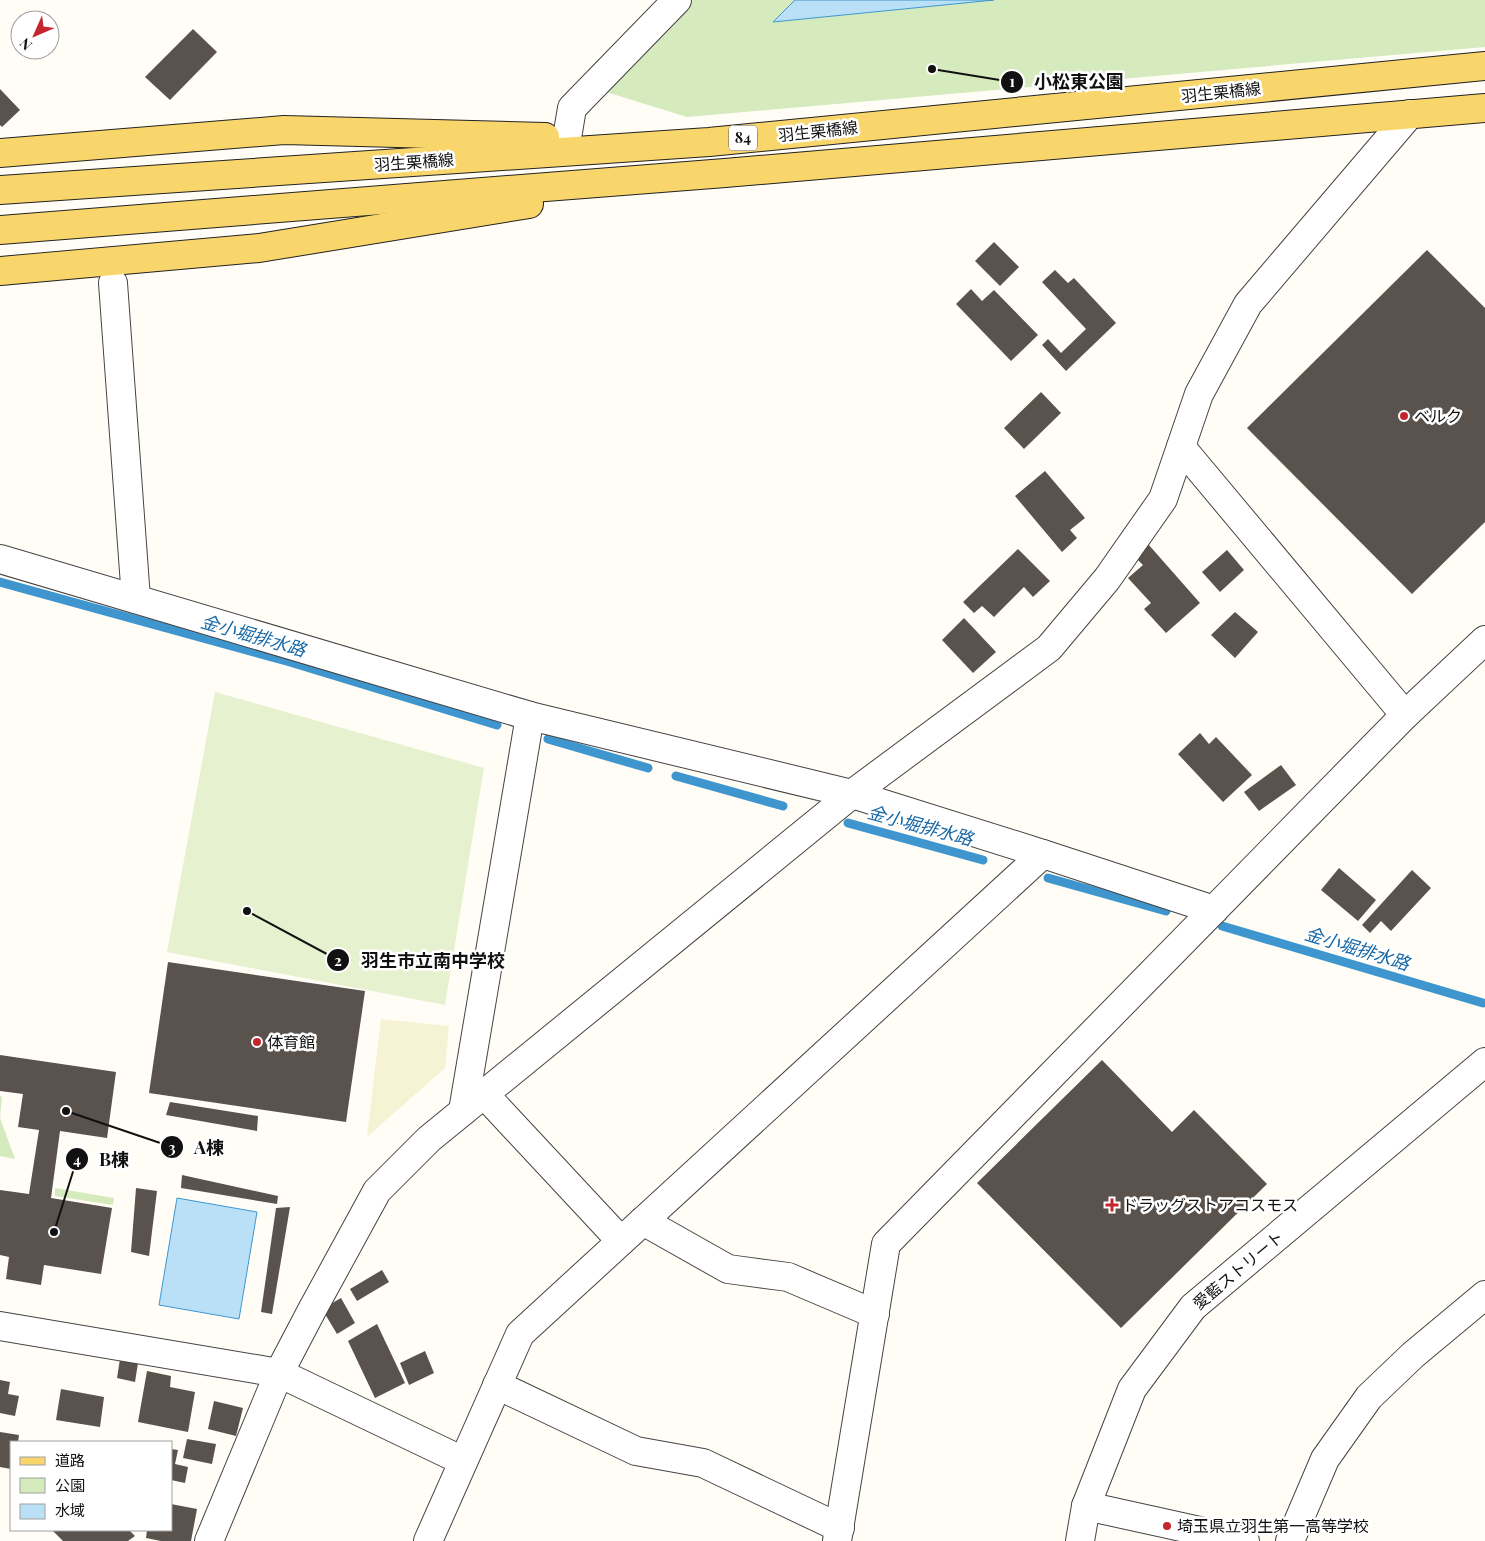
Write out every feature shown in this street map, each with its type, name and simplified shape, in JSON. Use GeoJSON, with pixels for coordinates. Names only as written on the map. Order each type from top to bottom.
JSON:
{"type":"FeatureCollection","features":[{"type":"Feature","properties":{"kind":"main road","name":"羽生栗橋線"},"geometry":{"type":"LineString","coordinates":[[0,190],[709,142],[1485,66]]}},
{"type":"Feature","properties":{"kind":"main road","name":"羽生栗橋線"},"geometry":{"type":"LineString","coordinates":[[0,230],[725,173],[1485,108]]}},
{"type":"Feature","properties":{"kind":"main road"},"geometry":{"type":"LineString","coordinates":[[0,153],[284,130],[709,142]]}},
{"type":"Feature","properties":{"kind":"main road"},"geometry":{"type":"LineString","coordinates":[[0,271],[259,248],[725,173]]}},
{"type":"Feature","properties":{"kind":"street"},"geometry":{"type":"LineString","coordinates":[[567,138],[572,108],[677,0]]}},
{"type":"Feature","properties":{"kind":"street"},"geometry":{"type":"LineString","coordinates":[[209,1541],[279,1373],[378,1191],[429,1139],[852,794],[1049,648],[1107,579],[1163,499],[1199,394],[1248,304],[1410,114]]}},
{"type":"Feature","properties":{"kind":"street"},"geometry":{"type":"LineString","coordinates":[[114,283],[136,599]]}},
{"type":"Feature","properties":{"kind":"street"},"geometry":{"type":"LineString","coordinates":[[1181,447],[1405,715]]}},
{"type":"Feature","properties":{"kind":"street"},"geometry":{"type":"LineString","coordinates":[[0,559],[530,716],[852,794],[1214,910]]}},
{"type":"Feature","properties":{"kind":"street"},"geometry":{"type":"LineString","coordinates":[[497,1385],[636,1451],[703,1463],[838,1535],[886,1244],[1405,715],[1485,640]]}},
{"type":"Feature","properties":{"kind":"street"},"geometry":{"type":"LineString","coordinates":[[463,1111],[530,716]]}},
{"type":"Feature","properties":{"kind":"street"},"geometry":{"type":"LineString","coordinates":[[428,1541],[520,1334],[1043,854]]}},
{"type":"Feature","properties":{"kind":"street","name":"愛藍ストリート"},"geometry":{"type":"LineString","coordinates":[[1080,1541],[1086,1506],[1132,1390],[1193,1307],[1485,1062]]}},
{"type":"Feature","properties":{"kind":"street"},"geometry":{"type":"LineString","coordinates":[[484,1094],[621,1241]]}},
{"type":"Feature","properties":{"kind":"street"},"geometry":{"type":"LineString","coordinates":[[643,1221],[728,1269],[788,1277],[875,1314]]}},
{"type":"Feature","properties":{"kind":"street"},"geometry":{"type":"LineString","coordinates":[[1290,1541],[1326,1459],[1369,1397],[1413,1355],[1474,1316],[1485,1295]]}},
{"type":"Feature","properties":{"kind":"street"},"geometry":{"type":"LineString","coordinates":[[0,1326],[279,1373],[463,1462]]}},
{"type":"Feature","properties":{"kind":"street"},"geometry":{"type":"LineString","coordinates":[[1086,1506],[1245,1541]]}},
{"type":"Feature","properties":{"kind":"shaded area"},"geometry":{"type":"Polygon","coordinates":[[[381,1019],[449,1026],[445,1068],[367,1137],[381,1019]]]}},
{"type":"Feature","properties":{"kind":"green space"},"geometry":{"type":"Polygon","coordinates":[[[693,0],[1485,0],[1485,47],[687,117],[603,91],[693,0]]]}},
{"type":"Feature","properties":{"kind":"green space"},"geometry":{"type":"Polygon","coordinates":[[[215,692],[484,768],[445,1005],[167,952],[215,692]]]}},
{"type":"Feature","properties":{"kind":"green space"},"geometry":{"type":"Polygon","coordinates":[[[0,1096],[2,1097],[0,1118],[0,1096]]]}},
{"type":"Feature","properties":{"kind":"green space"},"geometry":{"type":"Polygon","coordinates":[[[0,1118],[15,1159],[0,1156],[0,1118]]]}},
{"type":"Feature","properties":{"kind":"green space"},"geometry":{"type":"Polygon","coordinates":[[[55,1188],[114,1198],[113,1205],[55,1196],[55,1188]]]}},
{"type":"Feature","properties":{"kind":"water"},"geometry":{"type":"Polygon","coordinates":[[[795,0],[994,0],[773,22],[795,0]]]}},
{"type":"Feature","properties":{"kind":"water"},"geometry":{"type":"Polygon","coordinates":[[[177,1198],[257,1212],[239,1319],[159,1305],[177,1198]]]}},
{"type":"Feature","properties":{"kind":"building"},"geometry":{"type":"Polygon","coordinates":[[[193,29],[217,52],[170,100],[145,77],[193,29]]]}},
{"type":"Feature","properties":{"kind":"building"},"geometry":{"type":"Polygon","coordinates":[[[0,89],[20,110],[2,127],[0,125],[0,89]]]}},
{"type":"Feature","properties":{"kind":"building"},"geometry":{"type":"Polygon","coordinates":[[[994,242],[1019,267],[1000,286],[975,261],[994,242]]]}},
{"type":"Feature","properties":{"kind":"building"},"geometry":{"type":"Polygon","coordinates":[[[1427,250],[1485,308],[1485,522],[1412,594],[1247,428],[1427,250]]]}},
{"type":"Feature","properties":{"kind":"building"},"geometry":{"type":"Polygon","coordinates":[[[1055,270],[1068,283],[1074,278],[1116,323],[1066,371],[1042,345],[1048,339],[1061,353],[1086,329],[1042,282],[1055,270]]]}},
{"type":"Feature","properties":{"kind":"building"},"geometry":{"type":"Polygon","coordinates":[[[971,289],[982,301],[994,290],[1038,335],[1011,361],[956,304],[971,289]]]}},
{"type":"Feature","properties":{"kind":"building"},"geometry":{"type":"Polygon","coordinates":[[[1041,392],[1061,413],[1024,449],[1004,428],[1041,392]]]}},
{"type":"Feature","properties":{"kind":"building"},"geometry":{"type":"Polygon","coordinates":[[[1045,471],[1085,518],[1070,530],[1077,538],[1062,552],[1015,496],[1045,471]]]}},
{"type":"Feature","properties":{"kind":"building"},"geometry":{"type":"Polygon","coordinates":[[[1148,544],[1200,603],[1166,633],[1144,609],[1151,603],[1128,578],[1143,565],[1134,556],[1148,544]]]}},
{"type":"Feature","properties":{"kind":"building"},"geometry":{"type":"Polygon","coordinates":[[[1018,549],[1050,581],[1033,597],[1024,587],[994,617],[982,606],[974,613],[963,602],[1018,549]]]}},
{"type":"Feature","properties":{"kind":"building"},"geometry":{"type":"Polygon","coordinates":[[[1227,550],[1244,570],[1220,592],[1202,572],[1227,550]]]}},
{"type":"Feature","properties":{"kind":"building"},"geometry":{"type":"Polygon","coordinates":[[[1235,612],[1258,632],[1235,658],[1211,635],[1235,612]]]}},
{"type":"Feature","properties":{"kind":"building"},"geometry":{"type":"Polygon","coordinates":[[[964,618],[996,652],[973,673],[942,640],[964,618]]]}},
{"type":"Feature","properties":{"kind":"building"},"geometry":{"type":"Polygon","coordinates":[[[1200,733],[1209,744],[1216,737],[1252,775],[1223,802],[1178,754],[1200,733]]]}},
{"type":"Feature","properties":{"kind":"building"},"geometry":{"type":"Polygon","coordinates":[[[1281,765],[1296,785],[1259,811],[1244,792],[1281,765]]]}},
{"type":"Feature","properties":{"kind":"building"},"geometry":{"type":"Polygon","coordinates":[[[1339,868],[1376,900],[1358,921],[1321,890],[1339,868]]]}},
{"type":"Feature","properties":{"kind":"building"},"geometry":{"type":"Polygon","coordinates":[[[1412,870],[1431,888],[1391,931],[1381,921],[1370,933],[1362,925],[1412,870]]]}},
{"type":"Feature","properties":{"kind":"building","name":"体育館"},"geometry":{"type":"Polygon","coordinates":[[[168,962],[365,991],[346,1122],[149,1093],[168,962]]]}},
{"type":"Feature","properties":{"kind":"building"},"geometry":{"type":"Polygon","coordinates":[[[0,1055],[116,1072],[107,1138],[60,1131],[51,1198],[112,1208],[101,1274],[44,1265],[41,1285],[6,1279],[9,1257],[0,1255],[0,1190],[29,1194],[39,1130],[18,1127],[23,1094],[0,1091],[0,1055]]]}},
{"type":"Feature","properties":{"kind":"building"},"geometry":{"type":"Polygon","coordinates":[[[1102,1060],[1172,1132],[1194,1110],[1267,1184],[1121,1328],[977,1183],[1102,1060]]]}},
{"type":"Feature","properties":{"kind":"building"},"geometry":{"type":"Polygon","coordinates":[[[170,1102],[258,1116],[257,1131],[166,1115],[170,1102]]]}},
{"type":"Feature","properties":{"kind":"building"},"geometry":{"type":"Polygon","coordinates":[[[182,1175],[278,1196],[277,1204],[181,1188],[182,1175]]]}},
{"type":"Feature","properties":{"kind":"building"},"geometry":{"type":"Polygon","coordinates":[[[136,1188],[157,1191],[149,1256],[131,1252],[136,1188]]]}},
{"type":"Feature","properties":{"kind":"building"},"geometry":{"type":"Polygon","coordinates":[[[290,1207],[272,1314],[261,1312],[276,1208],[290,1207]]]}},
{"type":"Feature","properties":{"kind":"building"},"geometry":{"type":"Polygon","coordinates":[[[382,1270],[389,1282],[357,1301],[350,1289],[382,1270]]]}},
{"type":"Feature","properties":{"kind":"building"},"geometry":{"type":"Polygon","coordinates":[[[341,1298],[355,1323],[337,1334],[322,1309],[341,1298]]]}},
{"type":"Feature","properties":{"kind":"building"},"geometry":{"type":"Polygon","coordinates":[[[377,1324],[405,1383],[375,1398],[348,1341],[377,1324]]]}},
{"type":"Feature","properties":{"kind":"building"},"geometry":{"type":"Polygon","coordinates":[[[425,1351],[434,1373],[409,1385],[400,1363],[425,1351]]]}},
{"type":"Feature","properties":{"kind":"building"},"geometry":{"type":"Polygon","coordinates":[[[120,1359],[138,1363],[135,1382],[117,1378],[120,1359]]]}},
{"type":"Feature","properties":{"kind":"building"},"geometry":{"type":"Polygon","coordinates":[[[147,1371],[171,1376],[170,1387],[195,1392],[188,1432],[138,1422],[147,1371]]]}},
{"type":"Feature","properties":{"kind":"building"},"geometry":{"type":"Polygon","coordinates":[[[0,1380],[10,1382],[8,1394],[19,1396],[15,1416],[0,1413],[0,1380]]]}},
{"type":"Feature","properties":{"kind":"building"},"geometry":{"type":"Polygon","coordinates":[[[61,1389],[104,1397],[100,1427],[56,1420],[61,1389]]]}},
{"type":"Feature","properties":{"kind":"building"},"geometry":{"type":"Polygon","coordinates":[[[214,1401],[243,1408],[236,1436],[208,1429],[214,1401]]]}},
{"type":"Feature","properties":{"kind":"building"},"geometry":{"type":"Polygon","coordinates":[[[0,1432],[19,1435],[18,1441],[10,1441],[10,1469],[0,1467],[0,1432]]]}},
{"type":"Feature","properties":{"kind":"building"},"geometry":{"type":"Polygon","coordinates":[[[187,1439],[216,1444],[212,1464],[183,1458],[187,1439]]]}},
{"type":"Feature","properties":{"kind":"building"},"geometry":{"type":"Polygon","coordinates":[[[172,1449],[178,1450],[175,1464],[188,1467],[185,1483],[172,1480],[172,1449]]]}},
{"type":"Feature","properties":{"kind":"building"},"geometry":{"type":"Polygon","coordinates":[[[172,1504],[197,1509],[191,1541],[161,1541],[146,1538],[147,1531],[172,1531],[172,1504]]]}},
{"type":"Feature","properties":{"kind":"building"},"geometry":{"type":"Polygon","coordinates":[[[53,1531],[130,1531],[135,1536],[128,1541],[63,1541],[53,1531]]]}},
{"type":"Feature","properties":{"kind":"waterway","name":"金小堀排水路"},"geometry":{"type":"LineString","coordinates":[[0,582],[290,662],[497,725]]}},
{"type":"Feature","properties":{"kind":"waterway","name":"金小堀排水路"},"geometry":{"type":"LineString","coordinates":[[548,739],[648,768]]}},
{"type":"Feature","properties":{"kind":"waterway","name":"金小堀排水路"},"geometry":{"type":"LineString","coordinates":[[676,776],[783,806]]}},
{"type":"Feature","properties":{"kind":"waterway","name":"金小堀排水路"},"geometry":{"type":"LineString","coordinates":[[848,823],[983,860]]}},
{"type":"Feature","properties":{"kind":"waterway","name":"金小堀排水路"},"geometry":{"type":"LineString","coordinates":[[1048,878],[1166,911]]}},
{"type":"Feature","properties":{"kind":"waterway","name":"金小堀排水路"},"geometry":{"type":"LineString","coordinates":[[1222,926],[1483,1003]]}},
{"type":"Feature","properties":{"kind":"place","name":"小松東公園"},"geometry":{"type":"Point","coordinates":[932,69]}},
{"type":"Feature","properties":{"kind":"place","name":"ベルク"},"geometry":{"type":"Point","coordinates":[1404,416]}},
{"type":"Feature","properties":{"kind":"place","name":"羽生市立南中学校"},"geometry":{"type":"Point","coordinates":[247,911]}},
{"type":"Feature","properties":{"kind":"place","name":"体育館"},"geometry":{"type":"Point","coordinates":[257,1042]}},
{"type":"Feature","properties":{"kind":"place","name":"A棟"},"geometry":{"type":"Point","coordinates":[66,1111]}},
{"type":"Feature","properties":{"kind":"place","name":"ドラッグストアコスモス"},"geometry":{"type":"Point","coordinates":[1112,1205]}},
{"type":"Feature","properties":{"kind":"place","name":"B棟"},"geometry":{"type":"Point","coordinates":[54,1232]}},
{"type":"Feature","properties":{"kind":"place","name":"埼玉県立羽生第一高等学校"},"geometry":{"type":"Point","coordinates":[1167,1526]}}]}
